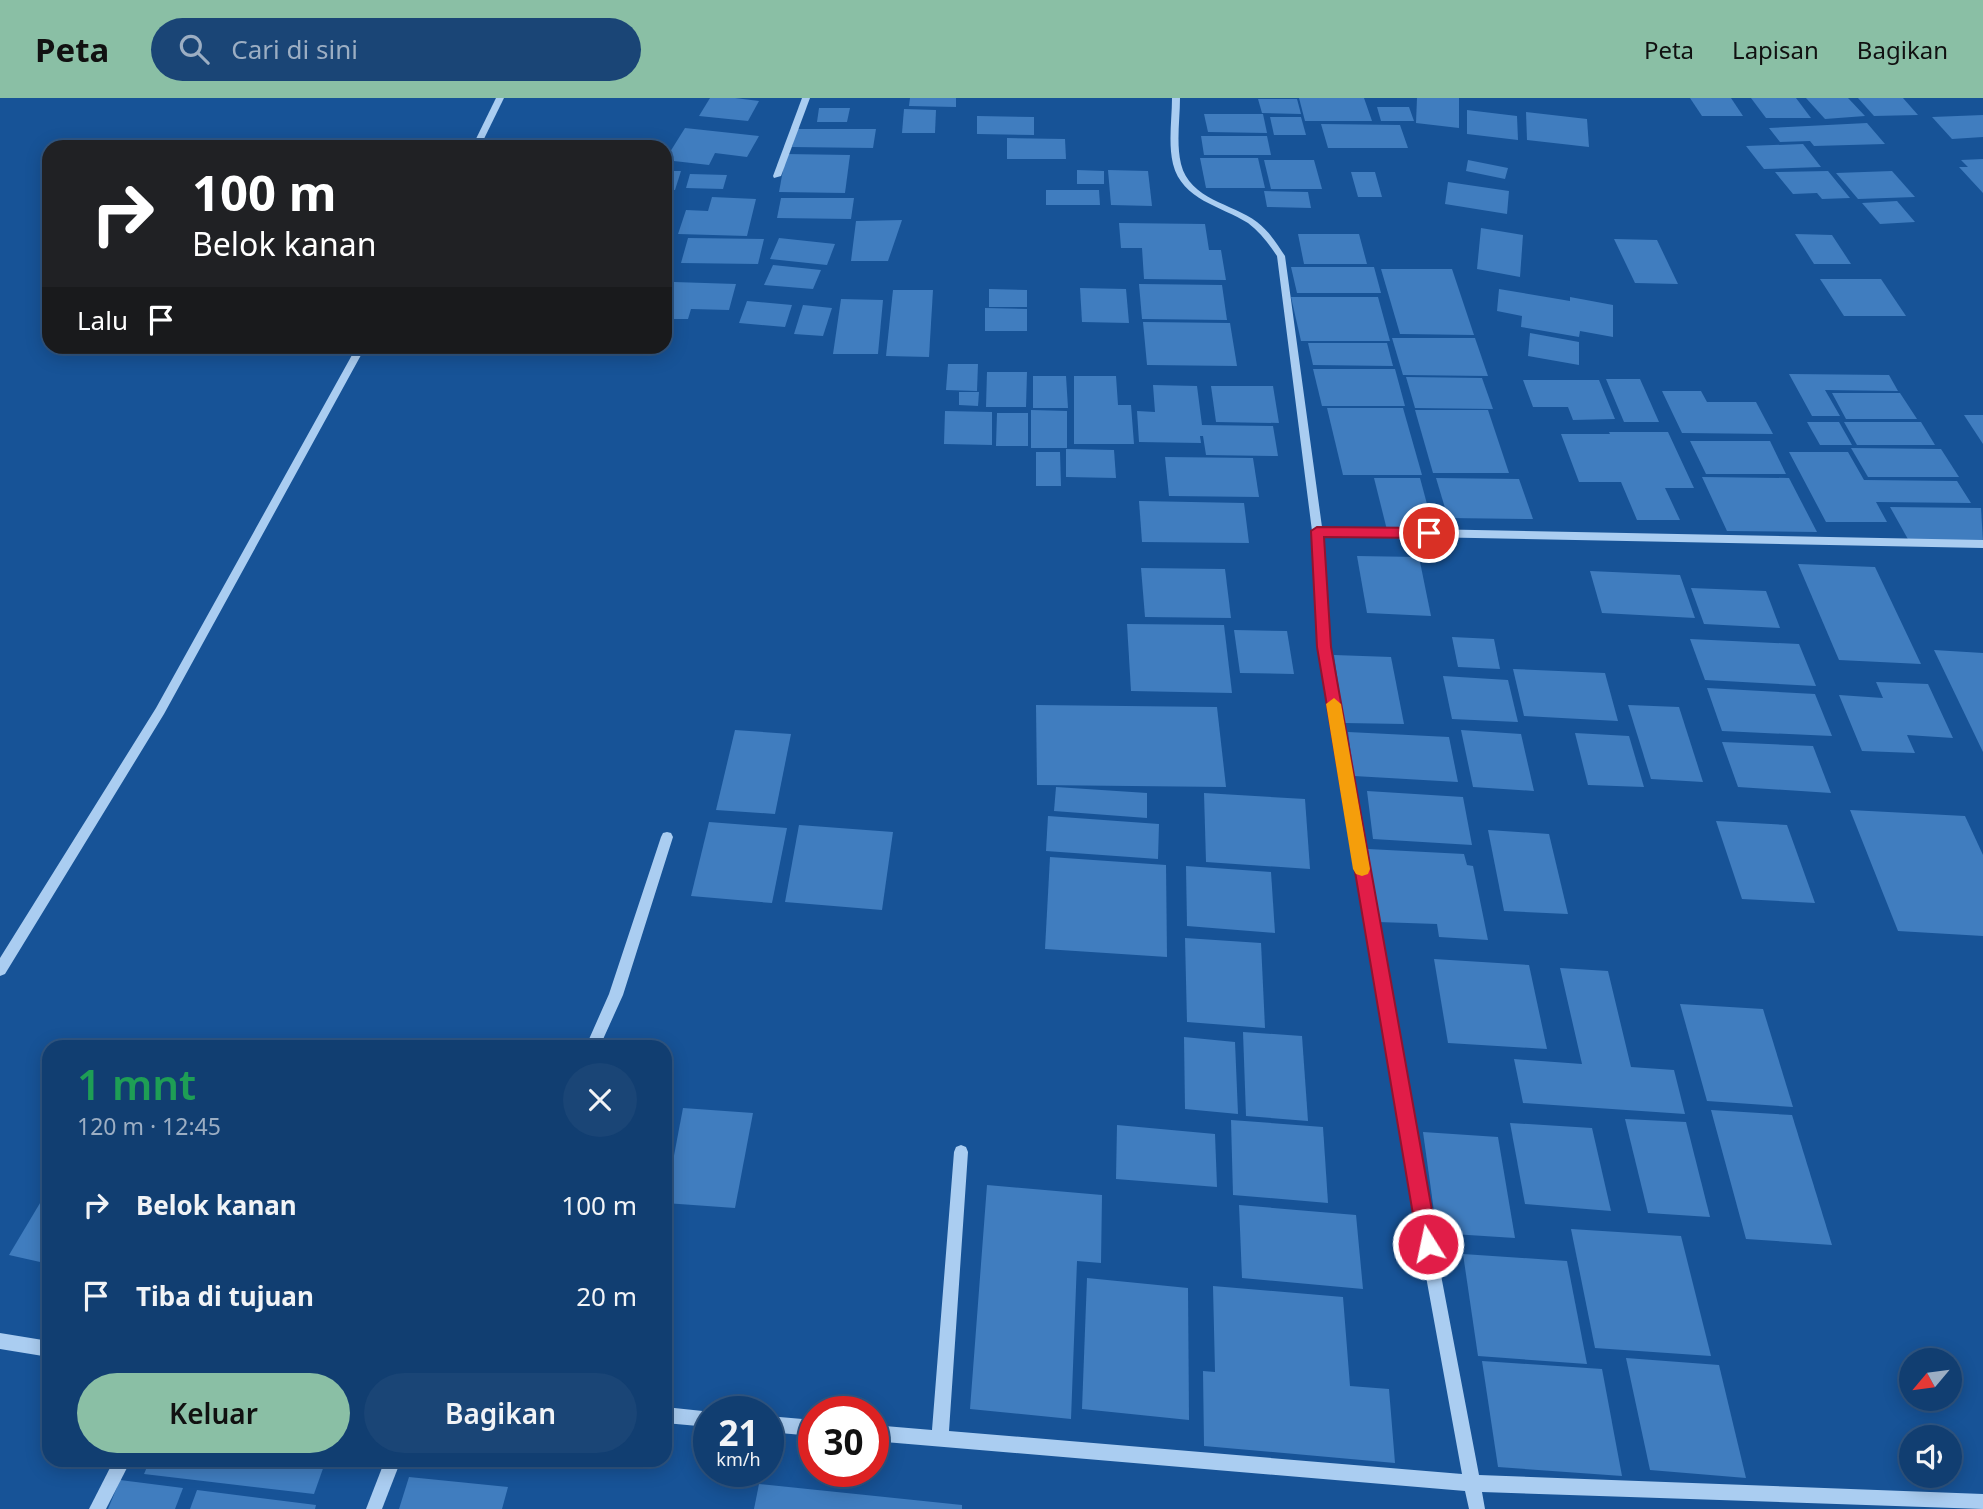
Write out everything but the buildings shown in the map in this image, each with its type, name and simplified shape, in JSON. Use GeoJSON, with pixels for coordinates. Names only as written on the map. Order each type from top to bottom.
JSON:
{"type":"FeatureCollection","features":[{"type":"Feature","properties":{"kind":"street"},"geometry":{"type":"LineString","coordinates":[[479,140],[500,98]]}},
{"type":"Feature","properties":{"kind":"street"},"geometry":{"type":"LineString","coordinates":[[777,176],[806,98]]}},
{"type":"Feature","properties":{"kind":"street"},"geometry":{"type":"LineString","coordinates":[[1176,98],[1177,165],[1189,187],[1218,206],[1252,222],[1271,240],[1281,256],[1317,531],[1324,647],[1403,1112],[1477,1509]]}},
{"type":"Feature","properties":{"kind":"street"},"geometry":{"type":"LineString","coordinates":[[0,970],[160,711],[358,354]]}},
{"type":"Feature","properties":{"kind":"street"},"geometry":{"type":"LineString","coordinates":[[1317,531],[1983,544]]}},
{"type":"Feature","properties":{"kind":"street"},"geometry":{"type":"LineString","coordinates":[[596,1040],[616,995],[667,837]]}},
{"type":"Feature","properties":{"kind":"street"},"geometry":{"type":"LineString","coordinates":[[940,1438],[961,1152]]}},
{"type":"Feature","properties":{"kind":"street"},"geometry":{"type":"LineString","coordinates":[[0,1342],[42,1348]]}},
{"type":"Feature","properties":{"kind":"street"},"geometry":{"type":"LineString","coordinates":[[672,1416],[693,1418]]}},
{"type":"Feature","properties":{"kind":"street"},"geometry":{"type":"LineString","coordinates":[[889,1434],[1472,1482],[1983,1502]]}},
{"type":"Feature","properties":{"kind":"street"},"geometry":{"type":"LineString","coordinates":[[97,1509],[119,1467]]}},
{"type":"Feature","properties":{"kind":"street"},"geometry":{"type":"LineString","coordinates":[[374,1509],[390,1467]]}},
{"type":"Feature","properties":{"kind":"slow traffic"},"geometry":{"type":"LineString","coordinates":[[1334,704],[1362,869]]}},
{"type":"Feature","properties":{"kind":"route"},"geometry":{"type":"LineString","coordinates":[[1428,1244],[1324,647],[1317,531],[1429,533]]}}]}
